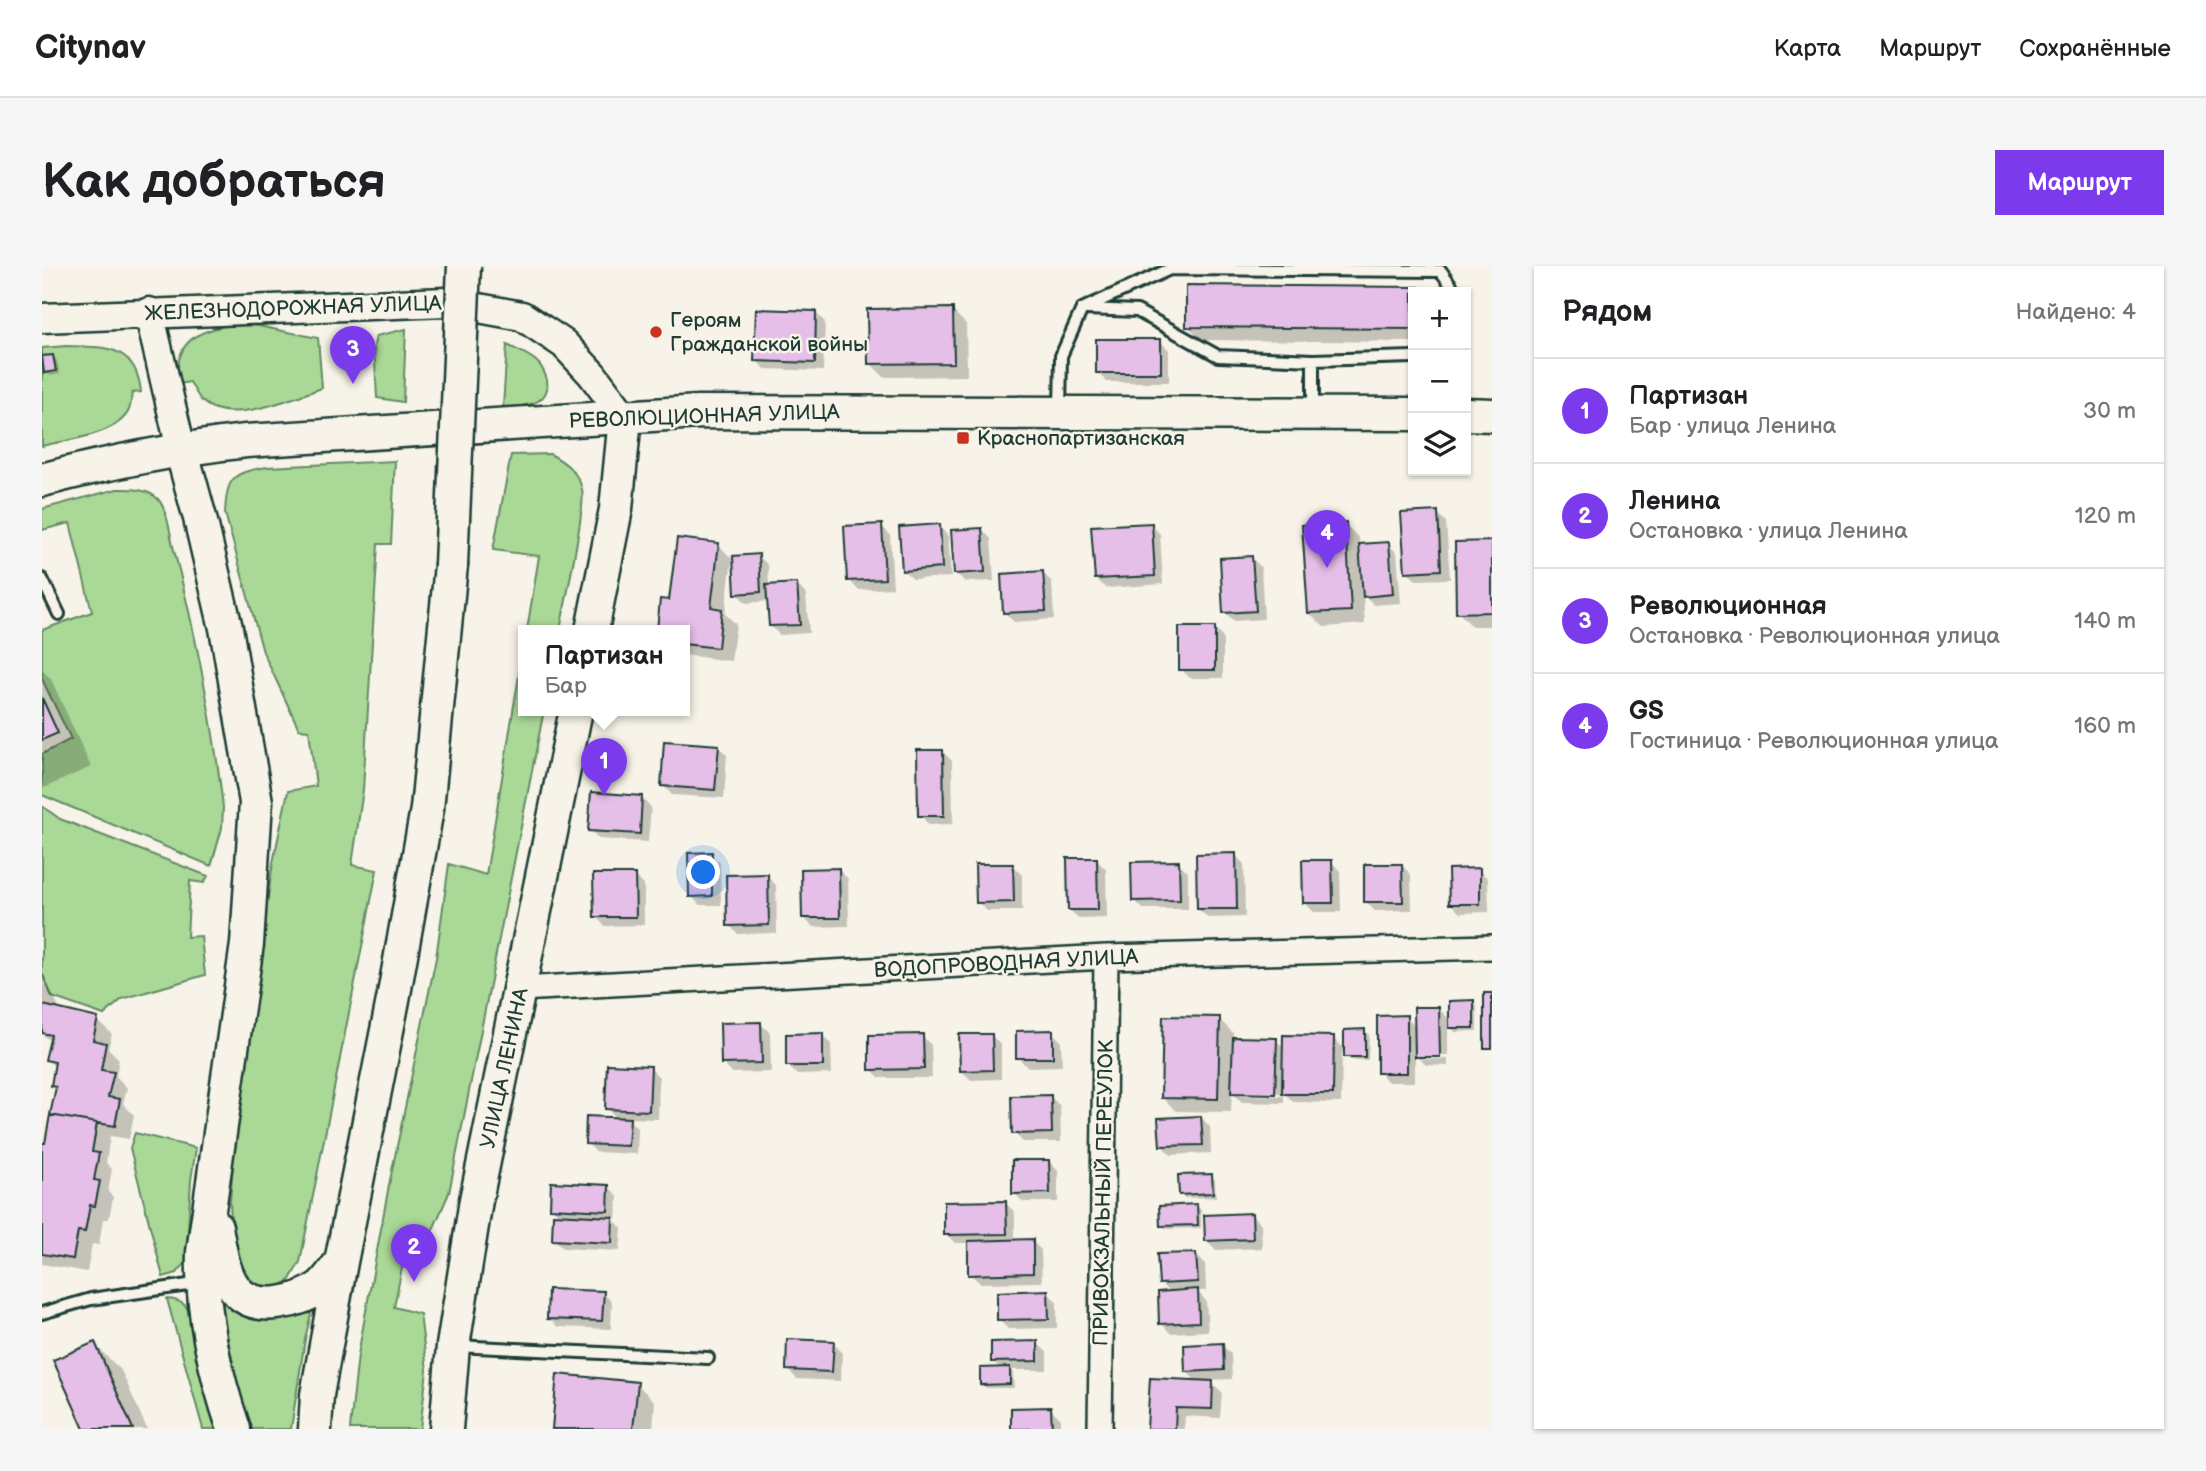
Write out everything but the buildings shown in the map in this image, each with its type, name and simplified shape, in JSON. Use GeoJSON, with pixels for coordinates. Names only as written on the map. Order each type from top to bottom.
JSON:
{"type":"FeatureCollection","features":[{"type":"Feature","properties":{"kind":"main road"},"geometry":{"type":"LineString","coordinates":[[315,1429],[317,1395],[341,1262],[393,1000],[427,809],[451,565],[464,266]]}},
{"type":"Feature","properties":{"kind":"main road","name":"РЕВОЛЮЦИОННАЯ УЛИЦА"},"geometry":{"type":"LineString","coordinates":[[42,480],[110,462],[246,441],[699,412],[1408,414]]}},
{"type":"Feature","properties":{"kind":"main road"},"geometry":{"type":"LineString","coordinates":[[1471,414],[1492,415]]}},
{"type":"Feature","properties":{"kind":"main road"},"geometry":{"type":"LineString","coordinates":[[593,625],[616,509],[625,418]]}},
{"type":"Feature","properties":{"kind":"main road"},"geometry":{"type":"LineString","coordinates":[[181,449],[226,628],[256,802],[247,944],[203,1252],[202,1283],[206,1323],[219,1387],[234,1429]]}},
{"type":"Feature","properties":{"kind":"main road","name":"УЛИЦА ЛЕНИНА"},"geometry":{"type":"LineString","coordinates":[[446,1429],[453,1346],[476,1200],[575,716]]}},
{"type":"Feature","properties":{"kind":"main road"},"geometry":{"type":"LineString","coordinates":[[210,1202],[224,1268],[240,1294],[265,1304],[297,1300],[322,1286],[341,1262]]}},
{"type":"Feature","properties":{"kind":"street","name":"ЖЕЛЕЗНОДОРОЖНАЯ УЛИЦА"},"geometry":{"type":"LineString","coordinates":[[42,318],[446,302],[522,316],[564,344],[592,374],[625,418]]}},
{"type":"Feature","properties":{"kind":"street"},"geometry":{"type":"LineString","coordinates":[[149,312],[181,449]]}},
{"type":"Feature","properties":{"kind":"street","name":"ВОДОПРОВОДНАЯ УЛИЦА"},"geometry":{"type":"LineString","coordinates":[[520,989],[1106,957],[1492,947]]}},
{"type":"Feature","properties":{"kind":"street","name":"ПРИВОКЗАЛЬНЫЙ ПЕРЕУЛОК"},"geometry":{"type":"LineString","coordinates":[[1100,1429],[1106,957]]}},
{"type":"Feature","properties":{"kind":"lane"},"geometry":{"type":"LineString","coordinates":[[1060,412],[1061,356],[1082,309],[1170,269],[1441,271],[1452,287]]}},
{"type":"Feature","properties":{"kind":"lane"},"geometry":{"type":"LineString","coordinates":[[1082,309],[1137,311],[1218,356],[1313,360],[1408,357]]}},
{"type":"Feature","properties":{"kind":"lane"},"geometry":{"type":"LineString","coordinates":[[1313,360],[1313,412]]}},
{"type":"Feature","properties":{"kind":"lane"},"geometry":{"type":"LineString","coordinates":[[42,579],[59,614]]}},
{"type":"Feature","properties":{"kind":"lane"},"geometry":{"type":"LineString","coordinates":[[42,1313],[91,1298],[202,1283]]}},
{"type":"Feature","properties":{"kind":"lane"},"geometry":{"type":"LineString","coordinates":[[453,1346],[708,1358]]}},
{"type":"Feature","properties":{"kind":"green space"},"geometry":{"type":"Polygon","coordinates":[[[238,324],[318,338],[322,388],[260,408],[228,411],[213,408],[202,401],[190,382],[178,384],[180,357],[191,339],[211,329],[238,324]]]}},
{"type":"Feature","properties":{"kind":"green space"},"geometry":{"type":"Polygon","coordinates":[[[406,329],[403,402],[377,398],[374,345],[376,336],[406,329]]]}},
{"type":"Feature","properties":{"kind":"green space"},"geometry":{"type":"Polygon","coordinates":[[[507,345],[530,356],[542,367],[547,389],[540,400],[526,405],[503,407],[507,345]]]}},
{"type":"Feature","properties":{"kind":"green space"},"geometry":{"type":"Polygon","coordinates":[[[66,346],[116,351],[133,365],[141,392],[132,393],[129,410],[123,418],[103,431],[42,446],[42,348],[66,346]]]}},
{"type":"Feature","properties":{"kind":"green space"},"geometry":{"type":"Polygon","coordinates":[[[550,454],[566,464],[577,477],[582,489],[582,510],[561,625],[528,625],[539,556],[493,550],[511,455],[550,454]]]}},
{"type":"Feature","properties":{"kind":"green space"},"geometry":{"type":"Polygon","coordinates":[[[395,461],[391,544],[378,544],[363,790],[352,865],[377,870],[300,1262],[289,1281],[273,1289],[254,1287],[240,1278],[232,1252],[230,1201],[240,1081],[273,863],[288,791],[316,786],[309,730],[299,729],[263,652],[225,513],[227,492],[238,475],[267,467],[395,461]]]}},
{"type":"Feature","properties":{"kind":"green space"},"geometry":{"type":"Polygon","coordinates":[[[117,489],[139,490],[154,495],[164,510],[168,523],[203,678],[223,807],[222,828],[211,866],[42,795],[42,754],[71,739],[42,679],[42,630],[92,612],[70,523],[42,530],[42,509],[117,489]]]}},
{"type":"Feature","properties":{"kind":"green space"},"geometry":{"type":"Polygon","coordinates":[[[518,681],[518,716],[543,716],[449,1193],[422,1255],[405,1253],[394,1307],[420,1314],[427,1370],[420,1429],[350,1429],[358,1355],[389,1185],[436,958],[449,864],[486,875],[518,681]]]}},
{"type":"Feature","properties":{"kind":"green space"},"geometry":{"type":"Polygon","coordinates":[[[42,806],[60,819],[208,876],[204,883],[190,881],[187,937],[201,936],[205,975],[122,999],[104,1015],[52,997],[42,973],[42,806]]]}},
{"type":"Feature","properties":{"kind":"green space"},"geometry":{"type":"Polygon","coordinates":[[[135,1133],[196,1148],[191,1180],[186,1262],[177,1273],[163,1277],[130,1148],[135,1133]]]}},
{"type":"Feature","properties":{"kind":"green space"},"geometry":{"type":"Polygon","coordinates":[[[214,1287],[237,1311],[260,1320],[285,1315],[314,1301],[305,1339],[291,1429],[245,1429],[233,1392],[214,1287]]]}},
{"type":"Feature","properties":{"kind":"green space"},"geometry":{"type":"Polygon","coordinates":[[[167,1299],[183,1304],[193,1317],[223,1429],[203,1429],[167,1299]]]}},
{"type":"Feature","properties":{"kind":"place","name":"Героям Гражданской войны"},"geometry":{"type":"Point","coordinates":[656,332]}},
{"type":"Feature","properties":{"kind":"place","name":"Революционная"},"geometry":{"type":"Point","coordinates":[353,384]}},
{"type":"Feature","properties":{"kind":"place","name":"Краснопартизанская"},"geometry":{"type":"Point","coordinates":[963,438]}},
{"type":"Feature","properties":{"kind":"place","name":"GS"},"geometry":{"type":"Point","coordinates":[1327,568]}},
{"type":"Feature","properties":{"kind":"place","name":"Партизан"},"geometry":{"type":"Point","coordinates":[604,796]}},
{"type":"Feature","properties":{"kind":"place","name":"Ленина"},"geometry":{"type":"Point","coordinates":[414,1282]}}]}
